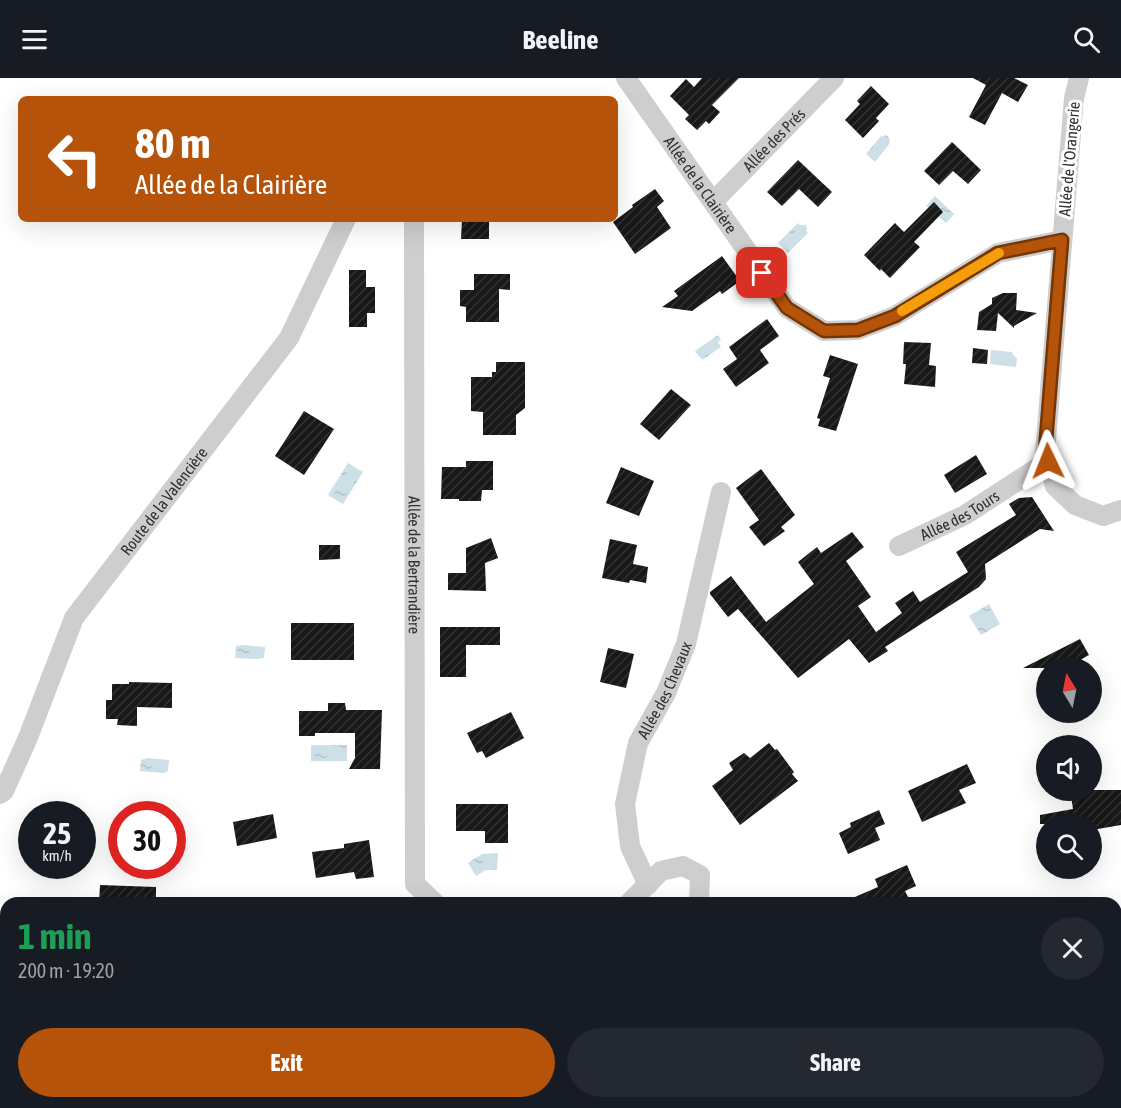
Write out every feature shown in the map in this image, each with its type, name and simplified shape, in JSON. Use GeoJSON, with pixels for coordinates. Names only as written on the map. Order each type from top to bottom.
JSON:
{"type":"FeatureCollection","features":[{"type":"Feature","properties":{"kind":"street","name":"Allée de la Clairière"},"geometry":{"type":"LineString","coordinates":[[626,78],[787,308],[824,331],[858,330],[895,316],[998,253],[1062,240]]}},
{"type":"Feature","properties":{"kind":"street","name":"Allée des Prés"},"geometry":{"type":"LineString","coordinates":[[713,202],[834,78]]}},
{"type":"Feature","properties":{"kind":"street","name":"Allée de l'Orangerie"},"geometry":{"type":"LineString","coordinates":[[1079,78],[1074,98],[1045,452],[1055,486],[1075,505],[1103,516],[1121,510]]}},
{"type":"Feature","properties":{"kind":"street","name":"Route de la Valencière"},"geometry":{"type":"LineString","coordinates":[[0,794],[27,740],[74,618],[289,338],[345,222]]}},
{"type":"Feature","properties":{"kind":"street","name":"Allée de la Bertrandière"},"geometry":{"type":"LineString","coordinates":[[414,222],[415,884],[429,897]]}},
{"type":"Feature","properties":{"kind":"street","name":"Allée des Tours"},"geometry":{"type":"LineString","coordinates":[[899,546],[965,514],[1048,461]]}},
{"type":"Feature","properties":{"kind":"street","name":"Allée des Chevaux"},"geometry":{"type":"LineString","coordinates":[[648,885],[630,846],[625,804],[638,743],[666,693],[686,644],[721,492]]}},
{"type":"Feature","properties":{"kind":"street"},"geometry":{"type":"LineString","coordinates":[[635,897],[662,871],[683,866],[700,875],[699,897]]}},
{"type":"Feature","properties":{"kind":"water"},"geometry":{"type":"Polygon","coordinates":[[[886,135],[890,143],[875,162],[866,154],[881,136],[886,135]]]}},
{"type":"Feature","properties":{"kind":"water"},"geometry":{"type":"Polygon","coordinates":[[[935,196],[954,214],[946,223],[926,206],[935,196]]]}},
{"type":"Feature","properties":{"kind":"water"},"geometry":{"type":"Polygon","coordinates":[[[798,223],[806,225],[808,233],[788,253],[778,243],[798,223]]]}},
{"type":"Feature","properties":{"kind":"water"},"geometry":{"type":"Polygon","coordinates":[[[718,335],[721,347],[702,360],[695,351],[718,335]]]}},
{"type":"Feature","properties":{"kind":"water"},"geometry":{"type":"Polygon","coordinates":[[[991,350],[1012,352],[1017,358],[1016,367],[990,364],[991,350]]]}},
{"type":"Feature","properties":{"kind":"water"},"geometry":{"type":"Polygon","coordinates":[[[348,463],[363,472],[343,504],[328,495],[348,463]]]}},
{"type":"Feature","properties":{"kind":"water"},"geometry":{"type":"Polygon","coordinates":[[[989,604],[1000,624],[981,635],[969,616],[989,604]]]}},
{"type":"Feature","properties":{"kind":"water"},"geometry":{"type":"Polygon","coordinates":[[[236,646],[265,647],[264,658],[235,658],[236,646]]]}},
{"type":"Feature","properties":{"kind":"water"},"geometry":{"type":"Polygon","coordinates":[[[311,745],[347,745],[347,761],[311,761],[311,745]]]}},
{"type":"Feature","properties":{"kind":"water"},"geometry":{"type":"Polygon","coordinates":[[[148,758],[169,760],[168,771],[164,773],[140,771],[141,760],[148,758]]]}},
{"type":"Feature","properties":{"kind":"water"},"geometry":{"type":"Polygon","coordinates":[[[498,853],[497,870],[486,870],[476,876],[468,863],[482,854],[498,853]]]}},
{"type":"Feature","properties":{"kind":"building"},"geometry":{"type":"Polygon","coordinates":[[[702,78],[739,78],[712,105],[720,112],[709,124],[706,121],[697,130],[685,119],[689,115],[670,96],[686,79],[694,87],[702,78]]]}},
{"type":"Feature","properties":{"kind":"building"},"geometry":{"type":"Polygon","coordinates":[[[973,78],[1014,78],[1028,85],[1018,102],[1002,93],[985,125],[969,117],[986,85],[973,78]]]}},
{"type":"Feature","properties":{"kind":"building"},"geometry":{"type":"Polygon","coordinates":[[[871,86],[889,104],[876,118],[879,121],[863,138],[845,120],[860,104],[857,101],[871,86]]]}},
{"type":"Feature","properties":{"kind":"building"},"geometry":{"type":"Polygon","coordinates":[[[952,142],[981,170],[968,184],[953,171],[939,185],[924,171],[952,142]]]}},
{"type":"Feature","properties":{"kind":"building"},"geometry":{"type":"Polygon","coordinates":[[[798,160],[832,192],[818,207],[799,189],[782,206],[767,192],[798,160]]]}},
{"type":"Feature","properties":{"kind":"building"},"geometry":{"type":"Polygon","coordinates":[[[655,189],[664,201],[657,207],[671,228],[635,254],[613,222],[618,222],[618,218],[633,207],[632,205],[655,189]]]}},
{"type":"Feature","properties":{"kind":"building"},"geometry":{"type":"Polygon","coordinates":[[[934,202],[943,212],[914,242],[920,247],[890,278],[864,255],[895,223],[904,232],[934,202]]]}},
{"type":"Feature","properties":{"kind":"building"},"geometry":{"type":"Polygon","coordinates":[[[462,222],[489,222],[489,239],[461,239],[462,222]]]}},
{"type":"Feature","properties":{"kind":"building"},"geometry":{"type":"Polygon","coordinates":[[[722,256],[740,281],[722,294],[720,291],[692,311],[662,307],[678,296],[674,291],[722,256]]]}},
{"type":"Feature","properties":{"kind":"building"},"geometry":{"type":"Polygon","coordinates":[[[349,270],[366,270],[366,287],[375,287],[375,313],[367,313],[367,327],[349,327],[349,270]]]}},
{"type":"Feature","properties":{"kind":"building"},"geometry":{"type":"Polygon","coordinates":[[[474,274],[510,274],[510,290],[499,289],[499,322],[466,322],[466,307],[460,306],[460,290],[474,290],[474,274]]]}},
{"type":"Feature","properties":{"kind":"building"},"geometry":{"type":"Polygon","coordinates":[[[1003,293],[1017,293],[1016,310],[1037,313],[1014,328],[998,313],[996,331],[977,330],[979,312],[992,304],[992,298],[1003,293]]]}},
{"type":"Feature","properties":{"kind":"building"},"geometry":{"type":"Polygon","coordinates":[[[767,319],[779,336],[760,350],[769,363],[736,387],[723,369],[737,359],[729,347],[767,319]]]}},
{"type":"Feature","properties":{"kind":"building"},"geometry":{"type":"Polygon","coordinates":[[[904,342],[931,343],[929,365],[936,366],[935,387],[904,384],[906,364],[903,364],[904,342]]]}},
{"type":"Feature","properties":{"kind":"building"},"geometry":{"type":"Polygon","coordinates":[[[973,348],[988,350],[987,364],[972,363],[973,348]]]}},
{"type":"Feature","properties":{"kind":"building"},"geometry":{"type":"Polygon","coordinates":[[[830,355],[858,364],[836,431],[818,426],[820,419],[817,418],[830,378],[823,376],[830,355]]]}},
{"type":"Feature","properties":{"kind":"building"},"geometry":{"type":"Polygon","coordinates":[[[496,362],[525,362],[525,408],[516,415],[516,435],[483,435],[483,412],[471,411],[471,377],[492,377],[492,372],[496,372],[496,362]]]}},
{"type":"Feature","properties":{"kind":"building"},"geometry":{"type":"Polygon","coordinates":[[[671,389],[691,405],[659,440],[640,424],[671,389]]]}},
{"type":"Feature","properties":{"kind":"building"},"geometry":{"type":"Polygon","coordinates":[[[304,411],[334,429],[304,475],[275,456],[304,411]]]}},
{"type":"Feature","properties":{"kind":"building"},"geometry":{"type":"Polygon","coordinates":[[[976,455],[987,474],[955,493],[944,475],[976,455]]]}},
{"type":"Feature","properties":{"kind":"building"},"geometry":{"type":"Polygon","coordinates":[[[466,461],[493,461],[493,490],[482,490],[481,501],[441,499],[442,467],[466,467],[466,461]]]}},
{"type":"Feature","properties":{"kind":"building"},"geometry":{"type":"Polygon","coordinates":[[[621,467],[654,481],[639,516],[606,503],[621,467]]]}},
{"type":"Feature","properties":{"kind":"building"},"geometry":{"type":"Polygon","coordinates":[[[761,469],[795,515],[781,527],[785,531],[764,546],[749,527],[759,520],[736,488],[761,469]]]}},
{"type":"Feature","properties":{"kind":"building"},"geometry":{"type":"Polygon","coordinates":[[[1032,497],[1054,531],[1040,529],[985,564],[986,579],[979,587],[885,647],[888,651],[869,663],[849,639],[798,678],[738,609],[728,617],[710,594],[731,576],[766,622],[814,584],[798,562],[817,547],[821,553],[852,532],[864,547],[846,561],[871,597],[858,606],[876,632],[902,613],[895,603],[913,591],[920,602],[968,572],[956,552],[1016,515],[1009,504],[1019,498],[1032,497]]]}},
{"type":"Feature","properties":{"kind":"building"},"geometry":{"type":"Polygon","coordinates":[[[491,538],[498,558],[485,563],[486,591],[448,590],[448,573],[466,573],[466,548],[491,538]]]}},
{"type":"Feature","properties":{"kind":"building"},"geometry":{"type":"Polygon","coordinates":[[[610,539],[637,545],[633,564],[648,567],[646,583],[630,580],[629,583],[602,578],[610,539]]]}},
{"type":"Feature","properties":{"kind":"building"},"geometry":{"type":"Polygon","coordinates":[[[319,545],[340,545],[340,559],[319,560],[319,545]]]}},
{"type":"Feature","properties":{"kind":"building"},"geometry":{"type":"Polygon","coordinates":[[[291,623],[354,623],[354,660],[291,660],[291,623]]]}},
{"type":"Feature","properties":{"kind":"building"},"geometry":{"type":"Polygon","coordinates":[[[440,627],[500,627],[500,645],[466,645],[466,677],[440,677],[440,627]]]}},
{"type":"Feature","properties":{"kind":"building"},"geometry":{"type":"Polygon","coordinates":[[[1080,639],[1089,655],[1085,657],[1045,657],[1080,639]]]}},
{"type":"Feature","properties":{"kind":"building"},"geometry":{"type":"Polygon","coordinates":[[[608,648],[634,654],[626,688],[600,682],[608,648]]]}},
{"type":"Feature","properties":{"kind":"building"},"geometry":{"type":"Polygon","coordinates":[[[1036,661],[1036,668],[1023,668],[1036,661]]]}},
{"type":"Feature","properties":{"kind":"building"},"geometry":{"type":"Polygon","coordinates":[[[129,682],[172,683],[172,708],[137,707],[137,726],[117,725],[118,719],[106,719],[106,700],[112,700],[112,684],[129,684],[129,682]]]}},
{"type":"Feature","properties":{"kind":"building"},"geometry":{"type":"Polygon","coordinates":[[[328,703],[345,703],[346,710],[382,710],[380,769],[349,769],[355,758],[355,733],[315,733],[315,736],[299,736],[299,711],[328,711],[328,703]]]}},
{"type":"Feature","properties":{"kind":"building"},"geometry":{"type":"Polygon","coordinates":[[[511,712],[524,738],[486,758],[482,751],[477,753],[467,733],[511,712]]]}},
{"type":"Feature","properties":{"kind":"building"},"geometry":{"type":"Polygon","coordinates":[[[769,743],[775,750],[777,749],[798,781],[740,825],[712,786],[733,770],[729,763],[744,753],[750,758],[769,743]]]}},
{"type":"Feature","properties":{"kind":"building"},"geometry":{"type":"Polygon","coordinates":[[[967,764],[976,783],[959,790],[966,803],[922,822],[908,791],[967,764]]]}},
{"type":"Feature","properties":{"kind":"building"},"geometry":{"type":"Polygon","coordinates":[[[1102,790],[1121,790],[1121,825],[1102,828],[1102,813],[1051,813],[1073,809],[1072,801],[1102,801],[1102,790]]]}},
{"type":"Feature","properties":{"kind":"building"},"geometry":{"type":"Polygon","coordinates":[[[456,804],[508,804],[508,843],[485,843],[485,831],[456,831],[456,804]]]}},
{"type":"Feature","properties":{"kind":"building"},"geometry":{"type":"Polygon","coordinates":[[[879,810],[885,824],[875,828],[880,840],[848,854],[839,833],[851,827],[850,823],[879,810]]]}},
{"type":"Feature","properties":{"kind":"building"},"geometry":{"type":"Polygon","coordinates":[[[273,814],[277,838],[237,846],[233,822],[273,814]]]}},
{"type":"Feature","properties":{"kind":"building"},"geometry":{"type":"Polygon","coordinates":[[[369,840],[374,877],[356,879],[354,872],[316,878],[312,852],[344,848],[344,844],[369,840]]]}},
{"type":"Feature","properties":{"kind":"building"},"geometry":{"type":"Polygon","coordinates":[[[907,865],[916,886],[905,891],[908,897],[855,897],[878,887],[875,879],[907,865]]]}},
{"type":"Feature","properties":{"kind":"building"},"geometry":{"type":"Polygon","coordinates":[[[100,885],[156,887],[156,897],[99,897],[100,885]]]}},
{"type":"Feature","properties":{"kind":"slow traffic"},"geometry":{"type":"LineString","coordinates":[[902,311],[999,253]]}},
{"type":"Feature","properties":{"kind":"route"},"geometry":{"type":"LineString","coordinates":[[762,273],[787,308],[824,331],[858,330],[895,316],[998,253],[1062,240],[1045,452],[1048,461]]}}]}
